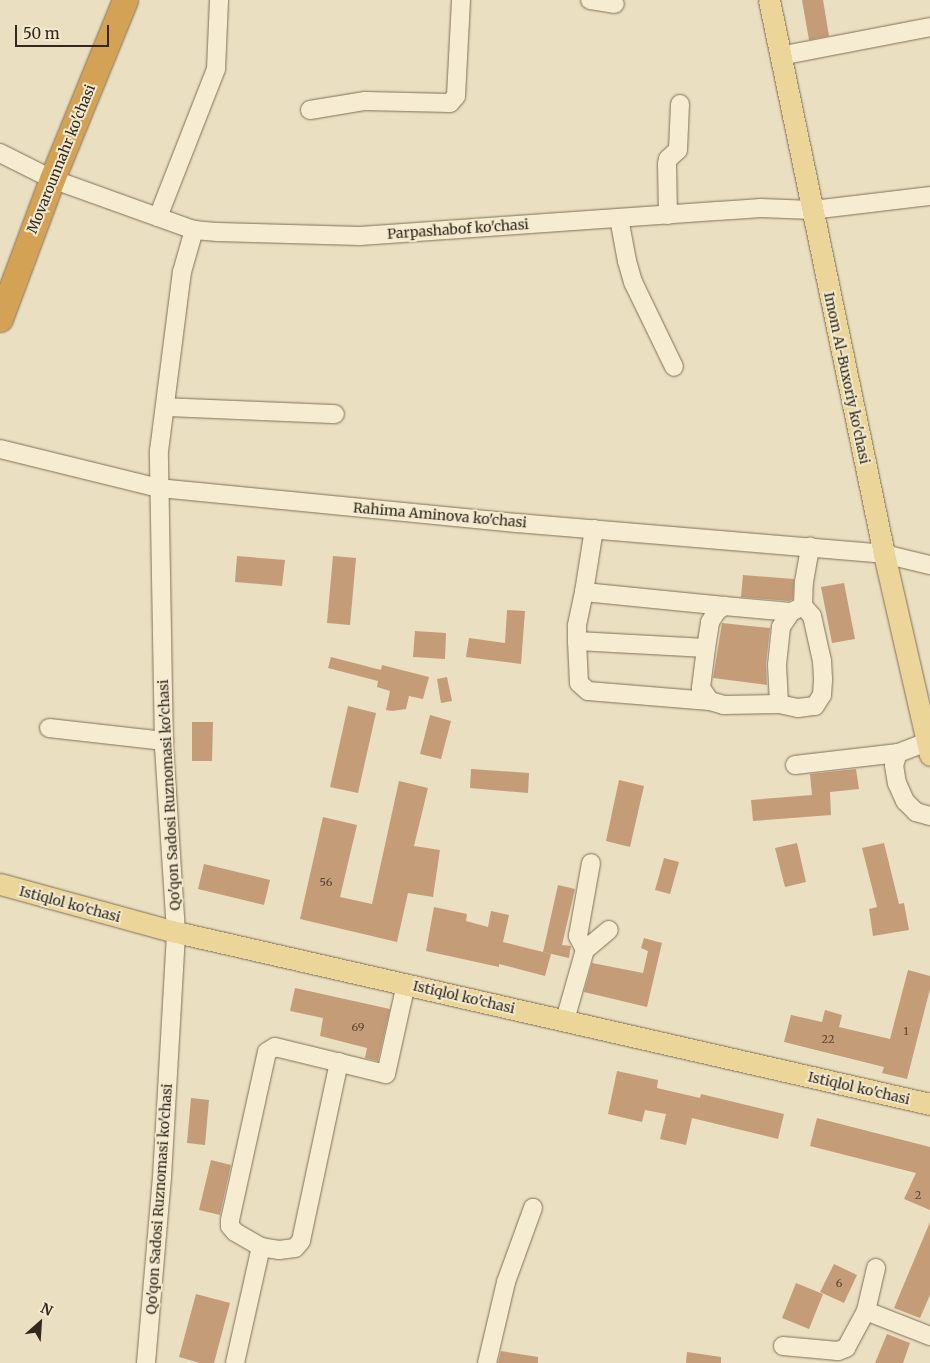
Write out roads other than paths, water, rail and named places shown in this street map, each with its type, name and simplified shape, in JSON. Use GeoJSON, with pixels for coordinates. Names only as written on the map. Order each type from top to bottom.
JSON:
{"type":"FeatureCollection","features":[{"type":"Feature","properties":{"kind":"highway","name":"Movarounnahr ko'chasi"},"geometry":{"type":"LineString","coordinates":[[0,319],[52,179],[125,0]]}},
{"type":"Feature","properties":{"kind":"main road","name":"Imom Al-Buxoriy ko'chasi"},"geometry":{"type":"LineString","coordinates":[[769,0],[884,554],[929,748]]}},
{"type":"Feature","properties":{"kind":"main road","name":"Istiqlol ko'chasi"},"geometry":{"type":"LineString","coordinates":[[0,884],[176,932],[930,1104]]}},
{"type":"Feature","properties":{"kind":"street"},"geometry":{"type":"LineString","coordinates":[[158,217],[216,69],[219,0]]}},
{"type":"Feature","properties":{"kind":"street"},"geometry":{"type":"LineString","coordinates":[[310,110],[365,102],[450,104],[456,96],[461,0]]}},
{"type":"Feature","properties":{"kind":"street"},"geometry":{"type":"LineString","coordinates":[[590,0],[615,4]]}},
{"type":"Feature","properties":{"kind":"street"},"geometry":{"type":"LineString","coordinates":[[780,56],[930,27]]}},
{"type":"Feature","properties":{"kind":"street"},"geometry":{"type":"LineString","coordinates":[[668,215],[667,164],[668,159],[678,150],[680,104]]}},
{"type":"Feature","properties":{"kind":"street","name":"Parpashabof ko'chasi"},"geometry":{"type":"LineString","coordinates":[[0,152],[52,179],[194,230],[360,236],[761,208],[812,210],[930,196]]}},
{"type":"Feature","properties":{"kind":"street"},"geometry":{"type":"LineString","coordinates":[[620,218],[627,262],[633,282],[674,368]]}},
{"type":"Feature","properties":{"kind":"street","name":"Qo'qon Sadosi Ruznomasi ko'chasi"},"geometry":{"type":"LineString","coordinates":[[146,1363],[162,1177],[176,932],[164,742],[159,451],[182,272],[194,230]]}},
{"type":"Feature","properties":{"kind":"street"},"geometry":{"type":"LineString","coordinates":[[164,407],[335,414]]}},
{"type":"Feature","properties":{"kind":"street","name":"Rahima Aminova ko'chasi"},"geometry":{"type":"LineString","coordinates":[[0,449],[160,488],[884,554],[930,565]]}},
{"type":"Feature","properties":{"kind":"street"},"geometry":{"type":"LineString","coordinates":[[584,592],[724,606],[797,609],[812,616],[822,661],[822,695],[815,706],[798,708],[778,704],[724,705],[588,690],[579,683],[577,626],[594,529]]}},
{"type":"Feature","properties":{"kind":"street"},"geometry":{"type":"LineString","coordinates":[[778,704],[777,665],[781,627],[797,609],[810,547]]}},
{"type":"Feature","properties":{"kind":"street"},"geometry":{"type":"LineString","coordinates":[[710,702],[701,688],[706,648],[710,622],[717,611],[724,606]]}},
{"type":"Feature","properties":{"kind":"street"},"geometry":{"type":"LineString","coordinates":[[577,641],[706,648]]}},
{"type":"Feature","properties":{"kind":"street"},"geometry":{"type":"LineString","coordinates":[[49,728],[164,742]]}},
{"type":"Feature","properties":{"kind":"street"},"geometry":{"type":"LineString","coordinates":[[795,765],[929,748]]}},
{"type":"Feature","properties":{"kind":"street"},"geometry":{"type":"LineString","coordinates":[[898,753],[894,765],[906,801],[916,812],[930,816]]}},
{"type":"Feature","properties":{"kind":"street"},"geometry":{"type":"LineString","coordinates":[[584,950],[578,936],[591,863]]}},
{"type":"Feature","properties":{"kind":"street"},"geometry":{"type":"LineString","coordinates":[[565,1020],[584,950],[609,930]]}},
{"type":"Feature","properties":{"kind":"street"},"geometry":{"type":"LineString","coordinates":[[338,1062],[301,1241],[295,1248],[279,1250],[261,1247],[235,1232],[230,1226],[230,1220],[267,1052],[275,1047],[338,1062],[386,1074],[406,984]]}},
{"type":"Feature","properties":{"kind":"street"},"geometry":{"type":"LineString","coordinates":[[487,1363],[506,1282],[534,1208]]}},
{"type":"Feature","properties":{"kind":"street"},"geometry":{"type":"LineString","coordinates":[[235,1363],[261,1247]]}},
{"type":"Feature","properties":{"kind":"street"},"geometry":{"type":"LineString","coordinates":[[783,1346],[838,1351],[846,1348],[866,1311],[876,1268]]}},
{"type":"Feature","properties":{"kind":"street"},"geometry":{"type":"LineString","coordinates":[[866,1311],[930,1336]]}}]}
